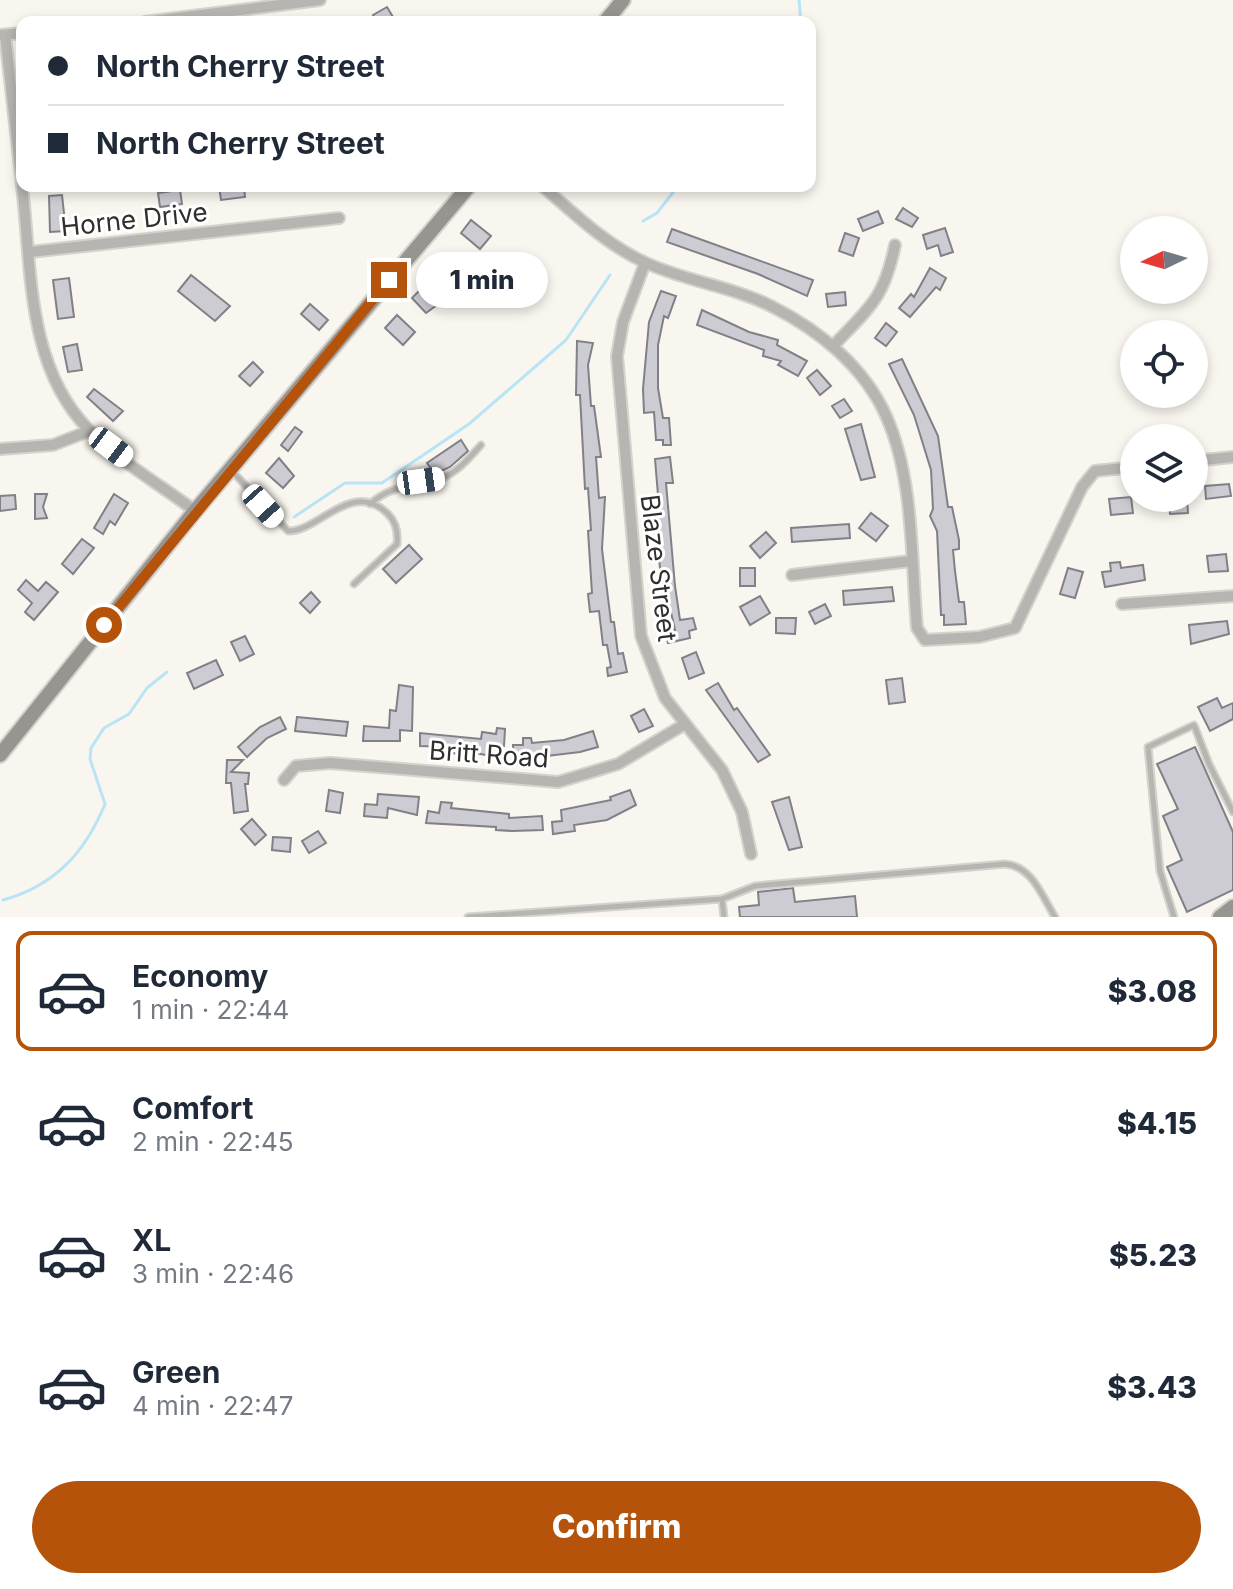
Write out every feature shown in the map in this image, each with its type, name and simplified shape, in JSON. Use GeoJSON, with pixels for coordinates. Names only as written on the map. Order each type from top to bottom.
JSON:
{"type":"FeatureCollection","features":[{"type":"Feature","properties":{"kind":"street"},"geometry":{"type":"LineString","coordinates":[[193,16],[320,0]]}},
{"type":"Feature","properties":{"kind":"street"},"geometry":{"type":"LineString","coordinates":[[610,16],[623,0]]}},
{"type":"Feature","properties":{"kind":"street"},"geometry":{"type":"LineString","coordinates":[[2,35],[16,141]]}},
{"type":"Feature","properties":{"kind":"street"},"geometry":{"type":"LineString","coordinates":[[23,192],[41,347],[57,387],[89,431],[195,511]]}},
{"type":"Feature","properties":{"kind":"street"},"geometry":{"type":"LineString","coordinates":[[0,755],[195,511],[464,192]]}},
{"type":"Feature","properties":{"kind":"street"},"geometry":{"type":"LineString","coordinates":[[549,192],[606,240],[645,263],[769,305],[833,346],[854,367],[886,417],[904,487],[917,628],[925,640],[979,637],[1015,628],[1082,487],[1095,471],[1120,468]]}},
{"type":"Feature","properties":{"kind":"street","name":"Horne Drive"},"geometry":{"type":"LineString","coordinates":[[30,252],[339,218]]}},
{"type":"Feature","properties":{"kind":"street"},"geometry":{"type":"LineString","coordinates":[[833,346],[876,301],[888,281],[895,245]]}},
{"type":"Feature","properties":{"kind":"street","name":"Blaze Street"},"geometry":{"type":"LineString","coordinates":[[645,263],[623,322],[617,356],[620,422],[641,636],[659,686],[722,770],[742,812],[751,854]]}},
{"type":"Feature","properties":{"kind":"street"},"geometry":{"type":"LineString","coordinates":[[0,449],[53,445],[89,431]]}},
{"type":"Feature","properties":{"kind":"street"},"geometry":{"type":"LineString","coordinates":[[1208,460],[1233,457]]}},
{"type":"Feature","properties":{"kind":"street"},"geometry":{"type":"LineString","coordinates":[[792,575],[911,561]]}},
{"type":"Feature","properties":{"kind":"street"},"geometry":{"type":"LineString","coordinates":[[1122,604],[1233,596]]}},
{"type":"Feature","properties":{"kind":"street","name":"Britt Road"},"geometry":{"type":"LineString","coordinates":[[284,780],[296,766],[330,763],[534,782],[573,780],[618,764],[685,724]]}},
{"type":"Feature","properties":{"kind":"street"},"geometry":{"type":"LineString","coordinates":[[1220,917],[1233,907]]}},
{"type":"Feature","properties":{"kind":"lane"},"geometry":{"type":"LineString","coordinates":[[370,505],[395,487],[443,478],[466,463],[481,445]]}},
{"type":"Feature","properties":{"kind":"lane"},"geometry":{"type":"LineString","coordinates":[[230,469],[288,531],[301,529],[336,507],[370,505],[389,515],[398,539],[391,550],[354,584]]}},
{"type":"Feature","properties":{"kind":"lane"},"geometry":{"type":"LineString","coordinates":[[1174,917],[1160,871],[1148,747],[1194,725],[1233,812]]}},
{"type":"Feature","properties":{"kind":"lane"},"geometry":{"type":"LineString","coordinates":[[468,917],[722,899],[755,886],[1005,864],[1017,865],[1028,874],[1055,917]]}},
{"type":"Feature","properties":{"kind":"lane"},"geometry":{"type":"LineString","coordinates":[[722,899],[724,917]]}},
{"type":"Feature","properties":{"kind":"building"},"geometry":{"type":"Polygon","coordinates":[[[387,7],[392,16],[374,16],[387,7]]]}},
{"type":"Feature","properties":{"kind":"building"},"geometry":{"type":"Polygon","coordinates":[[[180,192],[182,204],[160,207],[158,193],[180,192]]]}},
{"type":"Feature","properties":{"kind":"building"},"geometry":{"type":"Polygon","coordinates":[[[220,192],[245,192],[245,197],[221,200],[220,192]]]}},
{"type":"Feature","properties":{"kind":"building"},"geometry":{"type":"Polygon","coordinates":[[[62,195],[66,231],[50,232],[49,196],[62,195]]]}},
{"type":"Feature","properties":{"kind":"building"},"geometry":{"type":"Polygon","coordinates":[[[903,208],[918,218],[912,227],[896,219],[903,208]]]}},
{"type":"Feature","properties":{"kind":"building"},"geometry":{"type":"Polygon","coordinates":[[[878,211],[883,223],[863,231],[858,219],[878,211]]]}},
{"type":"Feature","properties":{"kind":"building"},"geometry":{"type":"Polygon","coordinates":[[[471,220],[491,236],[480,249],[461,233],[471,220]]]}},
{"type":"Feature","properties":{"kind":"building"},"geometry":{"type":"Polygon","coordinates":[[[945,228],[953,252],[941,256],[938,245],[927,249],[923,235],[945,228]]]}},
{"type":"Feature","properties":{"kind":"building"},"geometry":{"type":"Polygon","coordinates":[[[672,229],[813,280],[807,296],[758,274],[667,242],[672,229]]]}},
{"type":"Feature","properties":{"kind":"building"},"geometry":{"type":"Polygon","coordinates":[[[845,233],[859,238],[853,256],[839,251],[845,233]]]}},
{"type":"Feature","properties":{"kind":"building"},"geometry":{"type":"Polygon","coordinates":[[[930,268],[946,278],[940,290],[936,287],[910,317],[899,308],[911,294],[914,297],[930,268]]]}},
{"type":"Feature","properties":{"kind":"building"},"geometry":{"type":"Polygon","coordinates":[[[191,275],[230,306],[215,321],[178,291],[191,275]]]}},
{"type":"Feature","properties":{"kind":"building"},"geometry":{"type":"Polygon","coordinates":[[[69,278],[74,317],[58,319],[53,280],[69,278]]]}},
{"type":"Feature","properties":{"kind":"building"},"geometry":{"type":"Polygon","coordinates":[[[425,285],[441,302],[426,313],[412,298],[425,285]]]}},
{"type":"Feature","properties":{"kind":"building"},"geometry":{"type":"Polygon","coordinates":[[[661,291],[676,296],[668,318],[664,316],[658,345],[658,388],[663,418],[669,418],[671,445],[663,445],[663,440],[656,440],[654,412],[644,413],[649,322],[661,291]]]}},
{"type":"Feature","properties":{"kind":"building"},"geometry":{"type":"Polygon","coordinates":[[[845,292],[846,305],[828,307],[826,294],[845,292]]]}},
{"type":"Feature","properties":{"kind":"building"},"geometry":{"type":"Polygon","coordinates":[[[310,304],[328,320],[319,330],[301,314],[310,304]]]}},
{"type":"Feature","properties":{"kind":"building"},"geometry":{"type":"Polygon","coordinates":[[[702,310],[749,332],[778,340],[777,345],[807,361],[798,376],[778,365],[781,361],[763,356],[764,350],[697,325],[702,310]]]}},
{"type":"Feature","properties":{"kind":"building"},"geometry":{"type":"Polygon","coordinates":[[[397,315],[415,332],[403,345],[385,328],[397,315]]]}},
{"type":"Feature","properties":{"kind":"building"},"geometry":{"type":"Polygon","coordinates":[[[886,323],[897,332],[886,346],[875,338],[886,323]]]}},
{"type":"Feature","properties":{"kind":"building"},"geometry":{"type":"Polygon","coordinates":[[[577,341],[593,343],[588,365],[591,406],[594,406],[601,457],[596,457],[599,498],[605,497],[602,549],[611,622],[614,622],[618,654],[623,653],[627,672],[608,676],[607,668],[611,667],[607,645],[603,645],[599,611],[590,612],[588,594],[592,593],[588,531],[591,530],[588,488],[585,489],[580,395],[576,395],[577,341]]]}},
{"type":"Feature","properties":{"kind":"building"},"geometry":{"type":"Polygon","coordinates":[[[77,344],[82,370],[68,372],[63,347],[77,344]]]}},
{"type":"Feature","properties":{"kind":"building"},"geometry":{"type":"Polygon","coordinates":[[[902,359],[938,436],[948,507],[952,507],[959,540],[959,549],[953,550],[959,602],[964,602],[966,624],[944,625],[944,615],[941,615],[937,531],[930,516],[933,509],[931,470],[914,415],[889,364],[902,359]]]}},
{"type":"Feature","properties":{"kind":"building"},"geometry":{"type":"Polygon","coordinates":[[[253,362],[263,372],[250,386],[239,376],[253,362]]]}},
{"type":"Feature","properties":{"kind":"building"},"geometry":{"type":"Polygon","coordinates":[[[817,370],[831,386],[820,395],[807,378],[817,370]]]}},
{"type":"Feature","properties":{"kind":"building"},"geometry":{"type":"Polygon","coordinates":[[[94,389],[123,411],[113,421],[87,397],[94,389]]]}},
{"type":"Feature","properties":{"kind":"building"},"geometry":{"type":"Polygon","coordinates":[[[844,399],[852,411],[840,418],[832,406],[844,399]]]}},
{"type":"Feature","properties":{"kind":"building"},"geometry":{"type":"Polygon","coordinates":[[[861,424],[875,477],[861,480],[845,429],[861,424]]]}},
{"type":"Feature","properties":{"kind":"building"},"geometry":{"type":"Polygon","coordinates":[[[295,427],[302,432],[288,451],[281,445],[295,427]]]}},
{"type":"Feature","properties":{"kind":"building"},"geometry":{"type":"Polygon","coordinates":[[[461,440],[468,451],[450,467],[435,474],[427,463],[461,440]]]}},
{"type":"Feature","properties":{"kind":"building"},"geometry":{"type":"Polygon","coordinates":[[[670,457],[673,483],[666,483],[680,620],[693,618],[696,629],[689,631],[690,638],[668,643],[665,632],[675,630],[670,608],[664,609],[653,496],[658,495],[655,459],[670,457]]]}},
{"type":"Feature","properties":{"kind":"building"},"geometry":{"type":"Polygon","coordinates":[[[279,458],[294,476],[283,488],[266,473],[279,458]]]}},
{"type":"Feature","properties":{"kind":"building"},"geometry":{"type":"Polygon","coordinates":[[[1229,484],[1231,496],[1208,499],[1208,486],[1229,484]]]}},
{"type":"Feature","properties":{"kind":"building"},"geometry":{"type":"Polygon","coordinates":[[[35,494],[47,494],[43,507],[47,518],[35,519],[35,494]]]}},
{"type":"Feature","properties":{"kind":"building"},"geometry":{"type":"Polygon","coordinates":[[[114,494],[128,503],[115,525],[110,521],[103,534],[94,528],[114,494]]]}},
{"type":"Feature","properties":{"kind":"building"},"geometry":{"type":"Polygon","coordinates":[[[15,495],[16,509],[0,511],[0,496],[15,495]]]}},
{"type":"Feature","properties":{"kind":"building"},"geometry":{"type":"Polygon","coordinates":[[[1120,498],[1120,512],[1133,513],[1111,515],[1109,499],[1120,498]]]}},
{"type":"Feature","properties":{"kind":"building"},"geometry":{"type":"Polygon","coordinates":[[[871,513],[888,526],[876,541],[859,528],[871,513]]]}},
{"type":"Feature","properties":{"kind":"building"},"geometry":{"type":"Polygon","coordinates":[[[849,524],[850,538],[792,542],[791,528],[849,524]]]}},
{"type":"Feature","properties":{"kind":"building"},"geometry":{"type":"Polygon","coordinates":[[[766,532],[776,543],[760,558],[750,546],[766,532]]]}},
{"type":"Feature","properties":{"kind":"building"},"geometry":{"type":"Polygon","coordinates":[[[82,539],[94,548],[73,574],[62,564],[82,539]]]}},
{"type":"Feature","properties":{"kind":"building"},"geometry":{"type":"Polygon","coordinates":[[[409,545],[422,559],[396,583],[383,569],[409,545]]]}},
{"type":"Feature","properties":{"kind":"building"},"geometry":{"type":"Polygon","coordinates":[[[1226,554],[1228,571],[1209,572],[1207,556],[1226,554]]]}},
{"type":"Feature","properties":{"kind":"building"},"geometry":{"type":"Polygon","coordinates":[[[1120,562],[1121,568],[1143,565],[1145,580],[1105,587],[1102,572],[1111,571],[1110,563],[1120,562]]]}},
{"type":"Feature","properties":{"kind":"building"},"geometry":{"type":"Polygon","coordinates":[[[740,568],[755,568],[755,586],[740,586],[740,568]]]}},
{"type":"Feature","properties":{"kind":"building"},"geometry":{"type":"Polygon","coordinates":[[[1068,568],[1083,572],[1075,598],[1060,594],[1068,568]]]}},
{"type":"Feature","properties":{"kind":"building"},"geometry":{"type":"Polygon","coordinates":[[[26,580],[38,591],[46,582],[58,592],[34,620],[25,612],[32,603],[18,590],[26,580]]]}},
{"type":"Feature","properties":{"kind":"building"},"geometry":{"type":"Polygon","coordinates":[[[892,587],[894,601],[844,605],[843,591],[892,587]]]}},
{"type":"Feature","properties":{"kind":"building"},"geometry":{"type":"Polygon","coordinates":[[[311,592],[320,602],[310,613],[300,603],[311,592]]]}},
{"type":"Feature","properties":{"kind":"building"},"geometry":{"type":"Polygon","coordinates":[[[760,596],[770,613],[750,625],[740,607],[760,596]]]}},
{"type":"Feature","properties":{"kind":"building"},"geometry":{"type":"Polygon","coordinates":[[[825,604],[831,616],[815,624],[809,612],[825,604]]]}},
{"type":"Feature","properties":{"kind":"building"},"geometry":{"type":"Polygon","coordinates":[[[776,618],[796,618],[795,634],[776,633],[776,618]]]}},
{"type":"Feature","properties":{"kind":"building"},"geometry":{"type":"Polygon","coordinates":[[[1227,621],[1229,634],[1191,644],[1189,625],[1227,621]]]}},
{"type":"Feature","properties":{"kind":"building"},"geometry":{"type":"Polygon","coordinates":[[[245,636],[254,654],[240,661],[231,642],[245,636]]]}},
{"type":"Feature","properties":{"kind":"building"},"geometry":{"type":"Polygon","coordinates":[[[696,652],[704,673],[689,679],[682,658],[696,652]]]}},
{"type":"Feature","properties":{"kind":"building"},"geometry":{"type":"Polygon","coordinates":[[[216,660],[223,675],[194,689],[187,673],[216,660]]]}},
{"type":"Feature","properties":{"kind":"building"},"geometry":{"type":"Polygon","coordinates":[[[902,678],[905,702],[889,704],[886,680],[902,678]]]}},
{"type":"Feature","properties":{"kind":"building"},"geometry":{"type":"Polygon","coordinates":[[[718,683],[734,710],[737,708],[770,755],[758,762],[706,690],[718,683]]]}},
{"type":"Feature","properties":{"kind":"building"},"geometry":{"type":"Polygon","coordinates":[[[399,685],[413,687],[412,731],[400,730],[400,741],[363,741],[364,726],[389,728],[390,710],[396,711],[399,685]]]}},
{"type":"Feature","properties":{"kind":"building"},"geometry":{"type":"Polygon","coordinates":[[[1217,698],[1222,708],[1233,703],[1233,719],[1210,731],[1198,707],[1217,698]]]}},
{"type":"Feature","properties":{"kind":"building"},"geometry":{"type":"Polygon","coordinates":[[[644,709],[653,726],[639,732],[631,716],[644,709]]]}},
{"type":"Feature","properties":{"kind":"building"},"geometry":{"type":"Polygon","coordinates":[[[280,717],[286,729],[267,738],[247,757],[238,747],[260,727],[280,717]]]}},
{"type":"Feature","properties":{"kind":"building"},"geometry":{"type":"Polygon","coordinates":[[[297,717],[348,722],[346,736],[295,731],[297,717]]]}},
{"type":"Feature","properties":{"kind":"building"},"geometry":{"type":"Polygon","coordinates":[[[497,728],[505,729],[504,746],[492,745],[492,756],[463,751],[463,754],[450,753],[450,747],[420,746],[420,733],[481,739],[482,732],[496,734],[497,728]]]}},
{"type":"Feature","properties":{"kind":"building"},"geometry":{"type":"Polygon","coordinates":[[[593,731],[598,747],[514,760],[513,745],[523,745],[523,738],[531,738],[532,743],[564,740],[593,731]]]}},
{"type":"Feature","properties":{"kind":"building"},"geometry":{"type":"Polygon","coordinates":[[[1195,747],[1233,832],[1233,890],[1187,912],[1167,867],[1182,860],[1163,816],[1178,809],[1157,764],[1195,747]]]}},
{"type":"Feature","properties":{"kind":"building"},"geometry":{"type":"Polygon","coordinates":[[[227,760],[243,760],[231,772],[249,773],[248,784],[245,784],[248,811],[234,813],[231,783],[226,783],[227,760]]]}},
{"type":"Feature","properties":{"kind":"building"},"geometry":{"type":"Polygon","coordinates":[[[329,790],[343,793],[340,813],[326,811],[329,790]]]}},
{"type":"Feature","properties":{"kind":"building"},"geometry":{"type":"Polygon","coordinates":[[[630,790],[636,805],[607,820],[574,825],[575,831],[553,834],[552,822],[562,821],[561,810],[611,800],[610,797],[630,790]]]}},
{"type":"Feature","properties":{"kind":"building"},"geometry":{"type":"Polygon","coordinates":[[[378,794],[419,797],[417,815],[388,808],[387,818],[364,816],[365,804],[377,805],[378,794]]]}},
{"type":"Feature","properties":{"kind":"building"},"geometry":{"type":"Polygon","coordinates":[[[789,797],[802,847],[789,850],[772,802],[789,797]]]}},
{"type":"Feature","properties":{"kind":"building"},"geometry":{"type":"Polygon","coordinates":[[[441,802],[452,803],[451,808],[509,814],[509,818],[542,816],[543,830],[512,831],[496,830],[496,827],[426,823],[428,811],[439,813],[441,802]]]}},
{"type":"Feature","properties":{"kind":"building"},"geometry":{"type":"Polygon","coordinates":[[[252,819],[266,835],[255,845],[241,829],[252,819]]]}},
{"type":"Feature","properties":{"kind":"building"},"geometry":{"type":"Polygon","coordinates":[[[318,831],[326,843],[309,853],[302,841],[318,831]]]}},
{"type":"Feature","properties":{"kind":"building"},"geometry":{"type":"Polygon","coordinates":[[[273,837],[291,838],[290,852],[272,850],[273,837]]]}},
{"type":"Feature","properties":{"kind":"building"},"geometry":{"type":"Polygon","coordinates":[[[793,888],[795,902],[855,896],[857,917],[740,917],[739,907],[759,905],[758,892],[793,888]]]}},
{"type":"Feature","properties":{"kind":"waterway"},"geometry":{"type":"LineString","coordinates":[[799,0],[800,16]]}},
{"type":"Feature","properties":{"kind":"waterway"},"geometry":{"type":"LineString","coordinates":[[643,221],[657,213],[673,192]]}},
{"type":"Feature","properties":{"kind":"waterway"},"geometry":{"type":"LineString","coordinates":[[294,517],[345,483],[382,483],[469,424],[566,340],[610,275]]}},
{"type":"Feature","properties":{"kind":"waterway"},"geometry":{"type":"LineString","coordinates":[[3,900],[38,886],[52,876],[66,865],[88,838],[105,804],[90,759],[91,748],[104,728],[129,714],[147,688],[167,672]]}},
{"type":"Feature","properties":{"kind":"route"},"geometry":{"type":"LineString","coordinates":[[104,625],[195,511],[389,280]]}}]}
